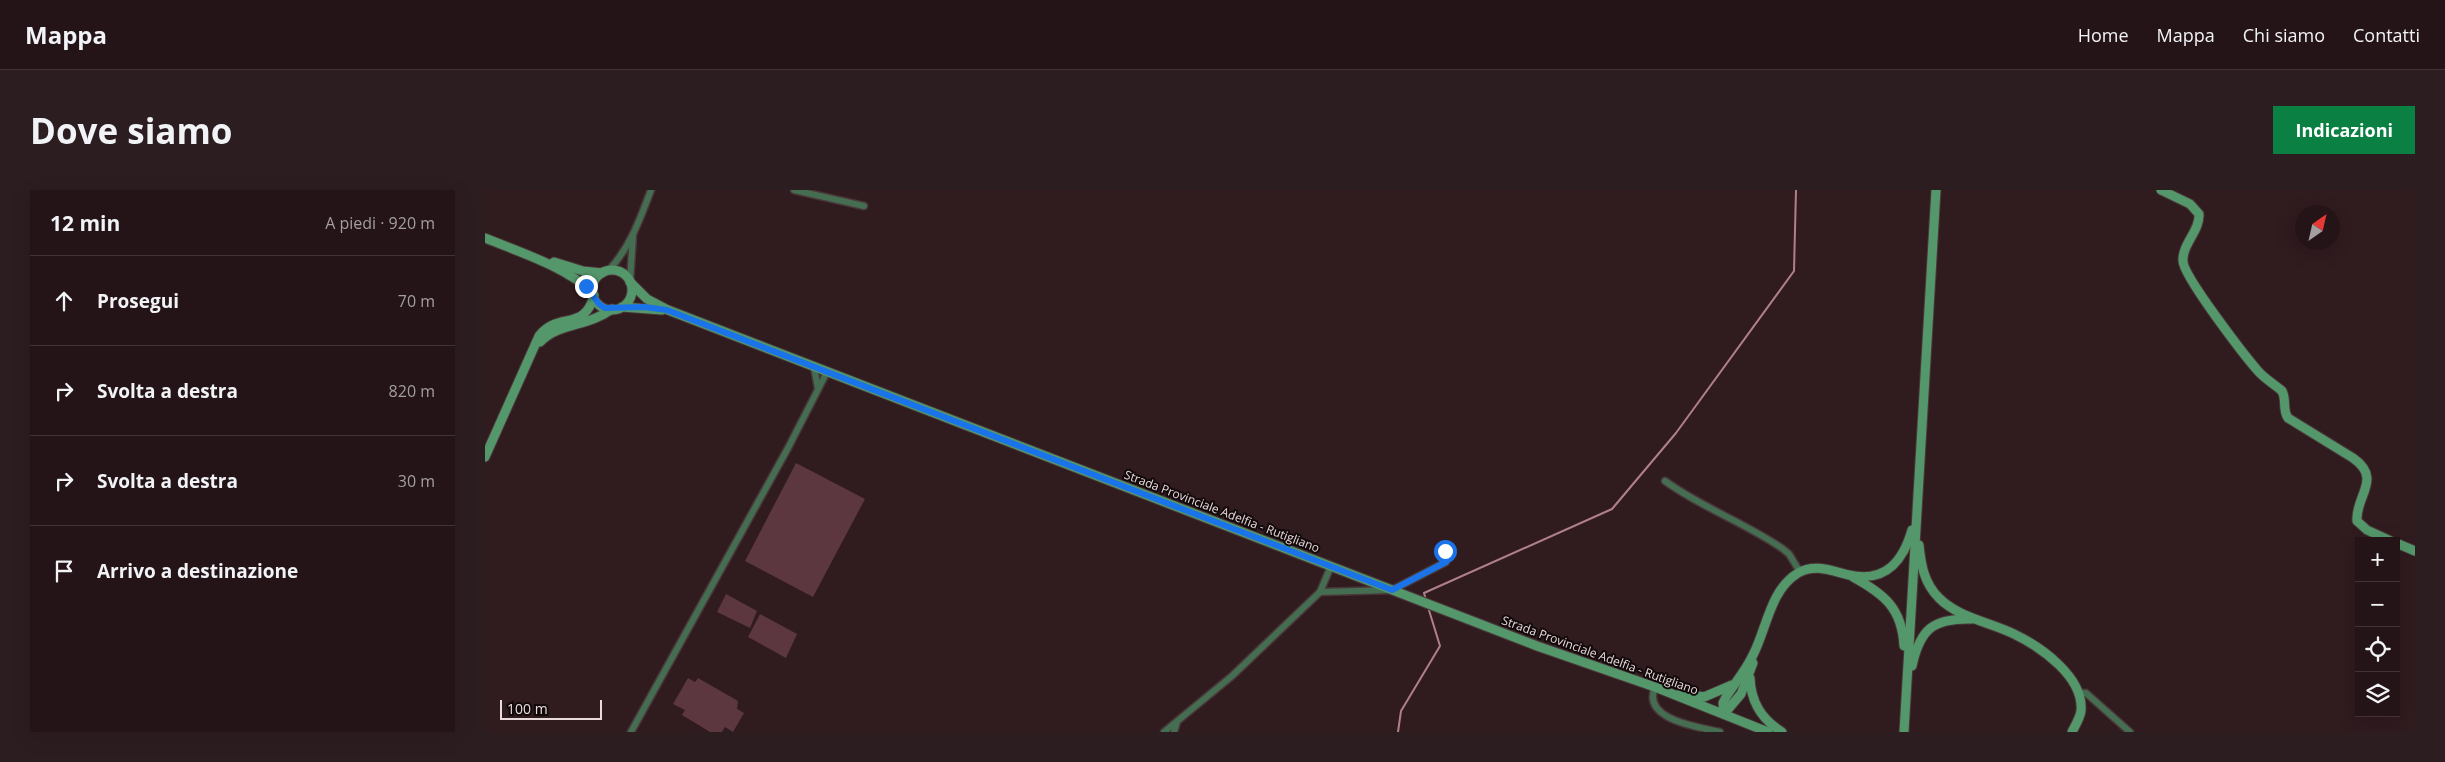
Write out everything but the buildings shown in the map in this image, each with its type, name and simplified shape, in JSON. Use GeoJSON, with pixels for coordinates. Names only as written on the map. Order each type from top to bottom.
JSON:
{"type":"FeatureCollection","features":[{"type":"Feature","properties":{"kind":"main road"},"geometry":{"type":"LineString","coordinates":[[1904,732],[1935,190]]}},
{"type":"Feature","properties":{"kind":"main road"},"geometry":{"type":"LineString","coordinates":[[2161,190],[2190,204],[2199,214],[2198,223],[2183,259],[2185,269],[2254,366],[2282,391],[2285,413],[2288,418],[2353,458],[2365,470],[2367,483],[2357,514],[2357,520],[2367,530],[2382,537]]}},
{"type":"Feature","properties":{"kind":"main road","name":"Strada Provinciale Adelfia - Rutigliano"},"geometry":{"type":"LineString","coordinates":[[485,238],[534,257],[575,277],[593,294],[599,304],[617,308],[667,310]]}},
{"type":"Feature","properties":{"kind":"main road","name":"Strada Provinciale Adelfia - Rutigliano"},"geometry":{"type":"LineString","coordinates":[[534,257],[583,271],[624,274],[647,299],[667,310],[1432,606],[1537,646],[1655,687],[1768,732]]}},
{"type":"Feature","properties":{"kind":"main road"},"geometry":{"type":"LineString","coordinates":[[485,456],[539,336],[551,323],[580,317],[587,312],[595,280],[605,272]]}},
{"type":"Feature","properties":{"kind":"main road"},"geometry":{"type":"LineString","coordinates":[[535,347],[554,330],[584,324],[617,308],[631,296],[630,282]]}},
{"type":"Feature","properties":{"kind":"main road"},"geometry":{"type":"LineString","coordinates":[[1724,714],[1734,704],[1749,676],[1754,653],[1777,595],[1786,581],[1800,572],[1814,568],[1851,575],[1873,575],[1889,569],[1897,563],[1909,539],[1917,514]]}},
{"type":"Feature","properties":{"kind":"main road"},"geometry":{"type":"LineString","coordinates":[[1917,514],[1920,558],[1925,578],[1943,602],[1975,619],[2014,634],[2037,647],[2074,682],[2081,713],[2072,732]]}},
{"type":"Feature","properties":{"kind":"main road"},"geometry":{"type":"LineString","coordinates":[[2400,545],[2415,551]]}},
{"type":"Feature","properties":{"kind":"main road"},"geometry":{"type":"LineString","coordinates":[[1851,575],[1886,598],[1898,618],[1903,637],[1906,689]]}},
{"type":"Feature","properties":{"kind":"main road"},"geometry":{"type":"LineString","coordinates":[[1906,689],[1916,648],[1930,627],[1950,619],[1975,619]]}},
{"type":"Feature","properties":{"kind":"main road"},"geometry":{"type":"LineString","coordinates":[[1724,714],[1723,703],[1754,653]]}},
{"type":"Feature","properties":{"kind":"main road"},"geometry":{"type":"LineString","coordinates":[[1749,676],[1750,691],[1760,713],[1771,726],[1782,732]]}},
{"type":"Feature","properties":{"kind":"main road"},"geometry":{"type":"LineString","coordinates":[[1655,687],[1704,697],[1729,688],[1737,681]]}},
{"type":"Feature","properties":{"kind":"street"},"geometry":{"type":"LineString","coordinates":[[605,272],[621,257],[633,235],[651,190]]}},
{"type":"Feature","properties":{"kind":"street"},"geometry":{"type":"LineString","coordinates":[[794,190],[864,206]]}},
{"type":"Feature","properties":{"kind":"street"},"geometry":{"type":"LineString","coordinates":[[630,282],[633,235]]}},
{"type":"Feature","properties":{"kind":"street"},"geometry":{"type":"LineString","coordinates":[[814,367],[818,389]]}},
{"type":"Feature","properties":{"kind":"street"},"geometry":{"type":"LineString","coordinates":[[631,732],[788,448],[827,372]]}},
{"type":"Feature","properties":{"kind":"street"},"geometry":{"type":"LineString","coordinates":[[1665,481],[1683,494],[1724,514],[1783,549],[1789,554],[1800,572]]}},
{"type":"Feature","properties":{"kind":"street"},"geometry":{"type":"LineString","coordinates":[[1320,592],[1392,590],[1446,562],[1445,551]]}},
{"type":"Feature","properties":{"kind":"street"},"geometry":{"type":"LineString","coordinates":[[1163,732],[1232,676],[1320,592],[1331,566]]}},
{"type":"Feature","properties":{"kind":"street"},"geometry":{"type":"LineString","coordinates":[[1655,687],[1651,696],[1653,701],[1670,719],[1720,732]]}},
{"type":"Feature","properties":{"kind":"street"},"geometry":{"type":"LineString","coordinates":[[2078,693],[2086,693],[2130,732]]}},
{"type":"Feature","properties":{"kind":"street"},"geometry":{"type":"LineString","coordinates":[[1174,732],[1177,722]]}},
{"type":"Feature","properties":{"kind":"shaded area"},"geometry":{"type":"Polygon","coordinates":[[[796,463],[865,499],[813,597],[745,561],[796,463]]]}},
{"type":"Feature","properties":{"kind":"shaded area"},"geometry":{"type":"Polygon","coordinates":[[[726,594],[757,611],[750,628],[717,612],[726,594]]]}},
{"type":"Feature","properties":{"kind":"shaded area"},"geometry":{"type":"Polygon","coordinates":[[[760,614],[797,634],[786,658],[748,637],[760,614]]]}},
{"type":"Feature","properties":{"kind":"shaded area"},"geometry":{"type":"Polygon","coordinates":[[[688,678],[695,682],[698,678],[738,701],[737,709],[744,713],[733,732],[725,727],[722,732],[710,732],[682,715],[685,710],[673,704],[688,678]]]}},
{"type":"Feature","properties":{"kind":"waterway"},"geometry":{"type":"LineString","coordinates":[[1426,600],[1424,593],[1612,509],[1676,433],[1794,271],[1796,190]]}},
{"type":"Feature","properties":{"kind":"waterway"},"geometry":{"type":"LineString","coordinates":[[1398,732],[1401,711],[1440,646],[1428,607]]}},
{"type":"Feature","properties":{"kind":"route"},"geometry":{"type":"LineString","coordinates":[[586,286],[593,293],[599,304],[605,308],[644,307],[667,310],[1392,590],[1446,562],[1445,551]]}}]}
